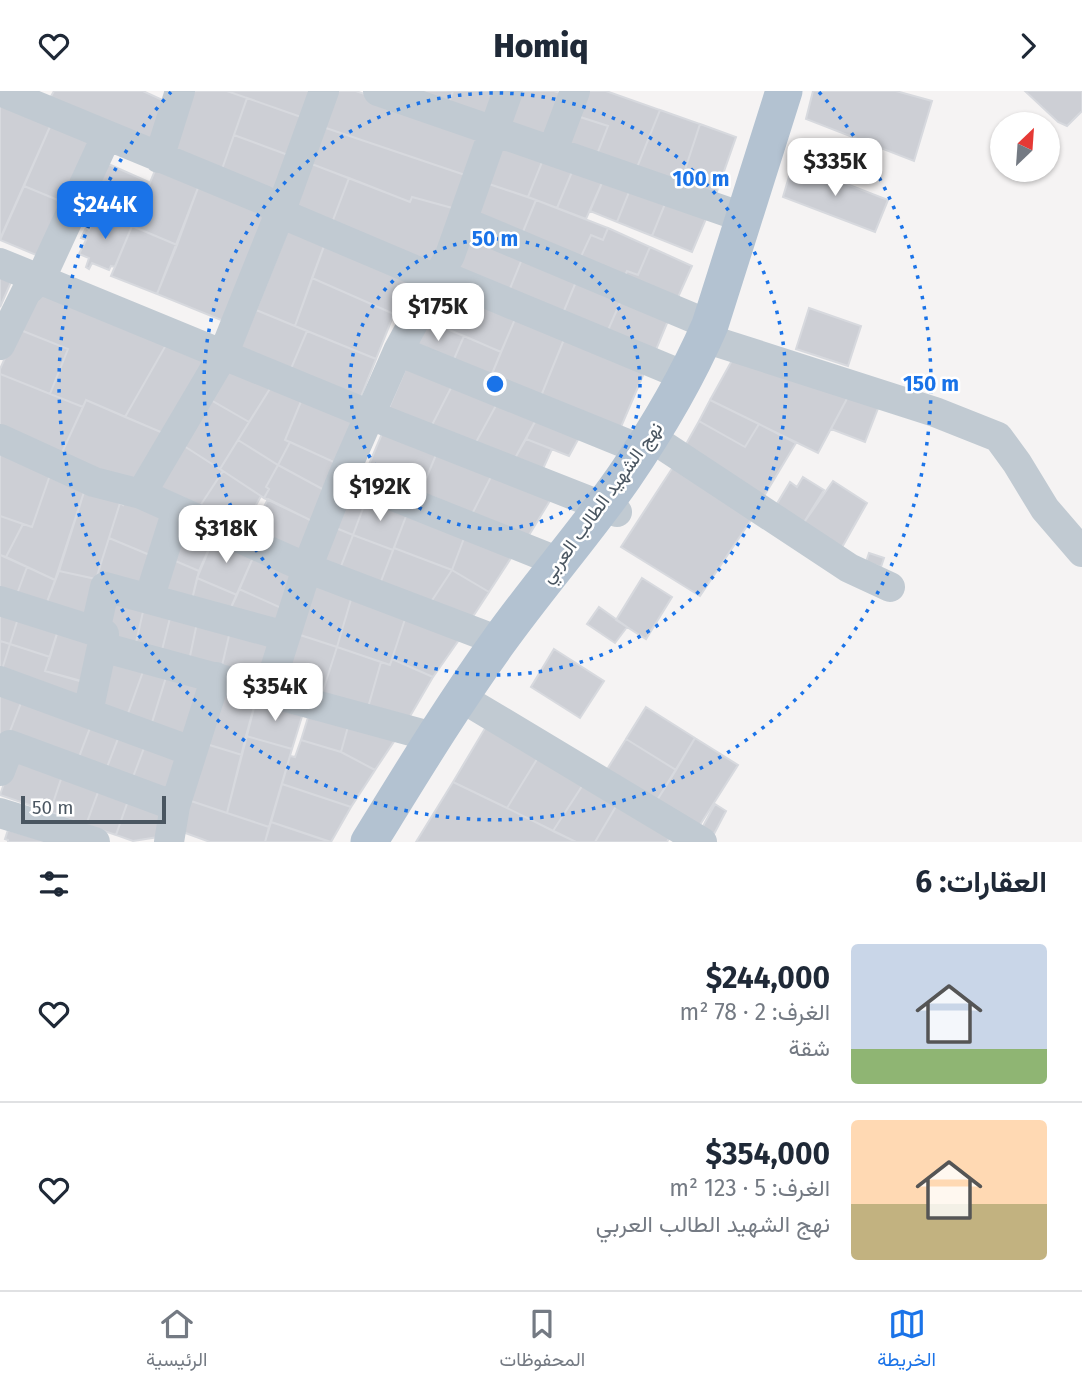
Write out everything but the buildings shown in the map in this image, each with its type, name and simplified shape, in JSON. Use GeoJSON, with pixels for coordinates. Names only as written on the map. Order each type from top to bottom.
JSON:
{"type":"FeatureCollection","features":[{"type":"Feature","properties":{"kind":"main road","name":"نهج الشهيد الطالب العربي"},"geometry":{"type":"LineString","coordinates":[[653,448],[685,376],[715,334],[745,218],[791,93]]}},
{"type":"Feature","properties":{"kind":"main road","name":"نهج الشهيد الطالب العربي"},"geometry":{"type":"LineString","coordinates":[[393,842],[445,754],[653,448],[746,281],[791,93]]}},
{"type":"Feature","properties":{"kind":"main road","name":"نهج الشهيد الطالب العربي"},"geometry":{"type":"LineString","coordinates":[[369,842],[433,737],[499,641],[559,562],[610,508]]}},
{"type":"Feature","properties":{"kind":"street"},"geometry":{"type":"LineString","coordinates":[[159,158],[180,91]]}},
{"type":"Feature","properties":{"kind":"street"},"geometry":{"type":"LineString","coordinates":[[141,494],[223,355],[280,213],[324,91]]}},
{"type":"Feature","properties":{"kind":"street"},"geometry":{"type":"LineString","coordinates":[[378,91],[745,218]]}},
{"type":"Feature","properties":{"kind":"street"},"geometry":{"type":"LineString","coordinates":[[268,691],[307,568],[343,476],[398,351],[450,255],[508,91]]}},
{"type":"Feature","properties":{"kind":"street"},"geometry":{"type":"LineString","coordinates":[[552,150],[575,91]]}},
{"type":"Feature","properties":{"kind":"street"},"geometry":{"type":"LineString","coordinates":[[0,92],[264,200],[280,213],[438,280],[451,279],[685,376]]}},
{"type":"Feature","properties":{"kind":"street"},"geometry":{"type":"LineString","coordinates":[[0,345],[26,292],[41,278],[106,137]]}},
{"type":"Feature","properties":{"kind":"street"},"geometry":{"type":"LineString","coordinates":[[462,221],[715,334],[998,437],[1045,509],[1082,552]]}},
{"type":"Feature","properties":{"kind":"street"},"geometry":{"type":"LineString","coordinates":[[0,263],[370,415],[610,508]]}},
{"type":"Feature","properties":{"kind":"street"},"geometry":{"type":"LineString","coordinates":[[398,351],[653,448],[849,568],[890,587]]}},
{"type":"Feature","properties":{"kind":"street"},"geometry":{"type":"LineString","coordinates":[[0,439],[94,482],[141,494],[307,568],[499,641]]}},
{"type":"Feature","properties":{"kind":"street"},"geometry":{"type":"LineString","coordinates":[[343,476],[559,562]]}},
{"type":"Feature","properties":{"kind":"street"},"geometry":{"type":"LineString","coordinates":[[149,599],[177,510]]}},
{"type":"Feature","properties":{"kind":"street"},"geometry":{"type":"LineString","coordinates":[[88,712],[106,587],[285,636]]}},
{"type":"Feature","properties":{"kind":"street"},"geometry":{"type":"LineString","coordinates":[[0,601],[99,639],[216,677],[433,737]]}},
{"type":"Feature","properties":{"kind":"street"},"geometry":{"type":"LineString","coordinates":[[169,842],[175,806],[216,677]]}},
{"type":"Feature","properties":{"kind":"street"},"geometry":{"type":"LineString","coordinates":[[0,681],[191,751]]}},
{"type":"Feature","properties":{"kind":"street"},"geometry":{"type":"LineString","coordinates":[[477,706],[689,839]]}},
{"type":"Feature","properties":{"kind":"street"},"geometry":{"type":"LineString","coordinates":[[3,752],[175,806]]}},
{"type":"Feature","properties":{"kind":"street"},"geometry":{"type":"LineString","coordinates":[[2,820],[95,842]]}}]}
